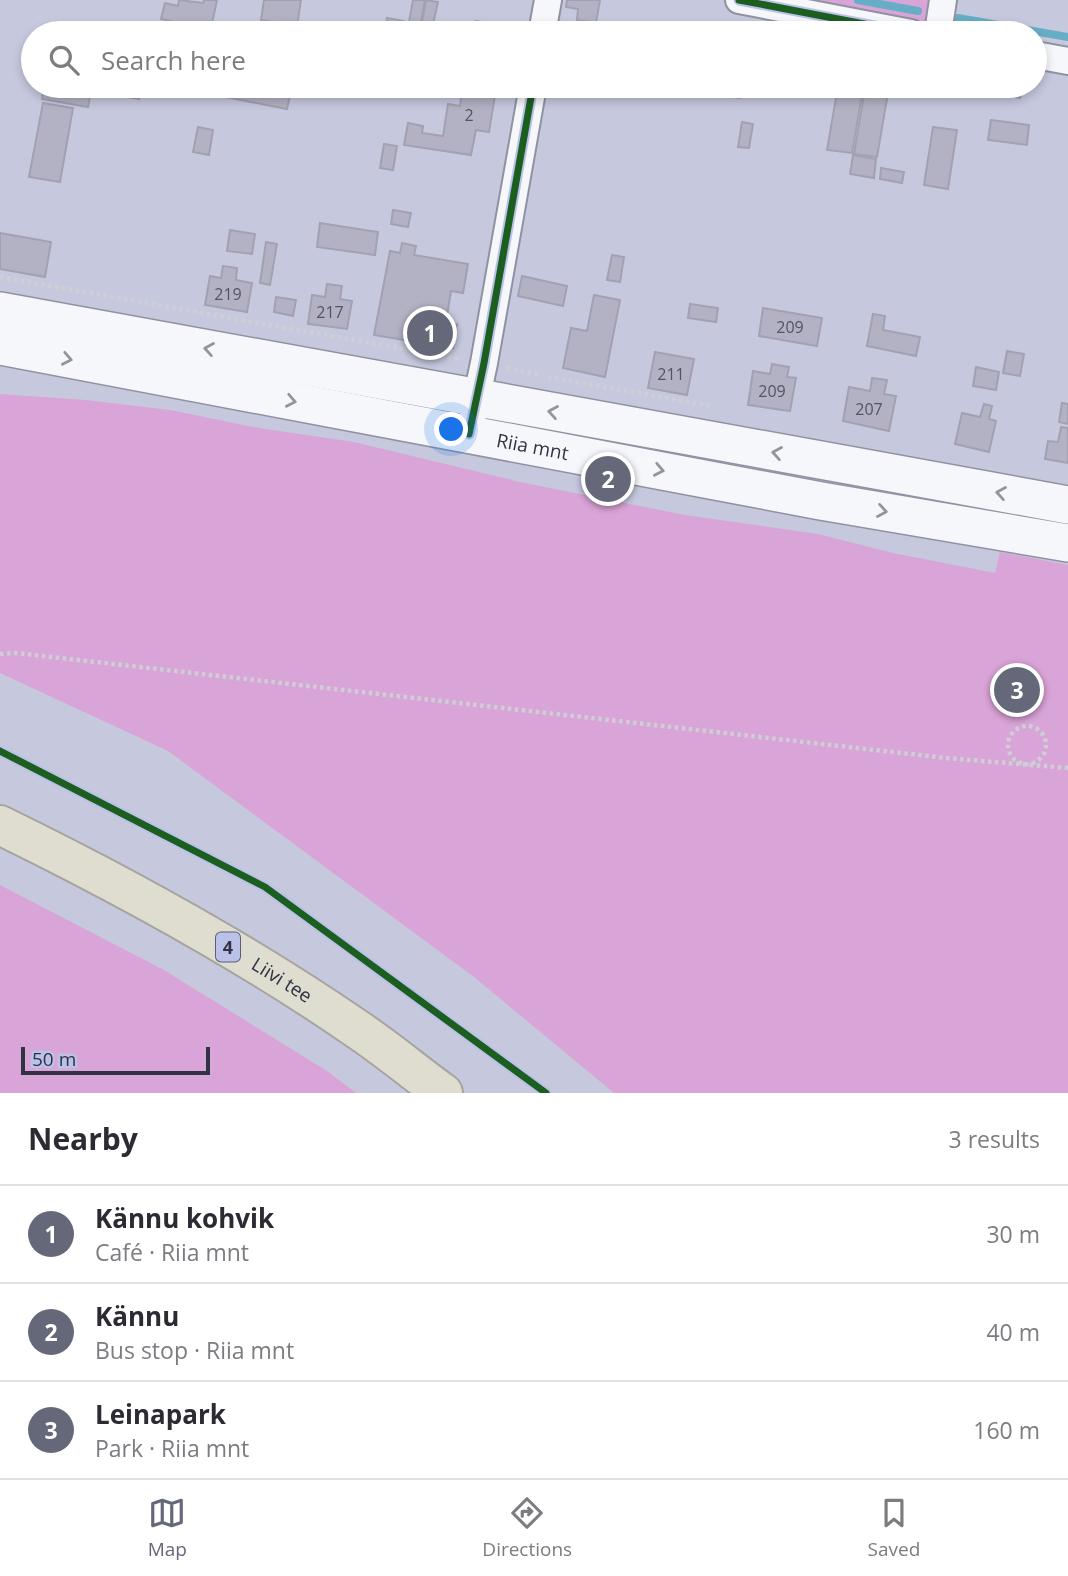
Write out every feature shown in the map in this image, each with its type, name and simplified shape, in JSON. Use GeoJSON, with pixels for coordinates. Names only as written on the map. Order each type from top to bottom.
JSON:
{"type":"FeatureCollection","features":[{"type":"Feature","properties":{"kind":"highway","name":"Liivi tee"},"geometry":{"type":"LineString","coordinates":[[0,825],[96,872],[227,946],[358,1029],[443,1093]]}},
{"type":"Feature","properties":{"kind":"main road","name":"Riia mnt"},"geometry":{"type":"LineString","coordinates":[[0,311],[480,380],[1068,506]]}},
{"type":"Feature","properties":{"kind":"main road","name":"Riia mnt"},"geometry":{"type":"LineString","coordinates":[[0,346],[821,501],[1068,543]]}},
{"type":"Feature","properties":{"kind":"street"},"geometry":{"type":"LineString","coordinates":[[544,21],[548,0]]}},
{"type":"Feature","properties":{"kind":"street"},"geometry":{"type":"LineString","coordinates":[[739,0],[848,21]]}},
{"type":"Feature","properties":{"kind":"street"},"geometry":{"type":"LineString","coordinates":[[940,21],[943,0]]}},
{"type":"Feature","properties":{"kind":"street"},"geometry":{"type":"LineString","coordinates":[[1047,57],[1068,61]]}},
{"type":"Feature","properties":{"kind":"street"},"geometry":{"type":"LineString","coordinates":[[469,434],[531,98]]}},
{"type":"Feature","properties":{"kind":"path"},"geometry":{"type":"LineString","coordinates":[[0,276],[480,380],[714,407]]}},
{"type":"Feature","properties":{"kind":"path"},"geometry":{"type":"LineString","coordinates":[[0,654],[16,653],[946,758],[1068,768]]}},
{"type":"Feature","properties":{"kind":"path"},"geometry":{"type":"LineString","coordinates":[[1026,726],[1038,730],[1046,746],[1042,757],[1032,764],[1026,764],[1014,760],[1008,749],[1010,736],[1026,726]]}},
{"type":"Feature","properties":{"kind":"shaded area"},"geometry":{"type":"Polygon","coordinates":[[[775,0],[930,0],[927,21],[903,21],[775,0]]]}},
{"type":"Feature","properties":{"kind":"shaded area"},"geometry":{"type":"Polygon","coordinates":[[[0,394],[170,410],[259,428],[354,442],[520,482],[685,515],[818,534],[893,553],[995,573],[1000,552],[1068,565],[1068,1093],[614,1093],[474,977],[168,751],[0,673],[0,394]]]}},
{"type":"Feature","properties":{"kind":"shaded area"},"geometry":{"type":"Polygon","coordinates":[[[0,885],[164,970],[327,1071],[356,1093],[0,1093],[0,885]]]}},
{"type":"Feature","properties":{"kind":"building"},"geometry":{"type":"Polygon","coordinates":[[[179,0],[203,3],[204,0],[217,0],[213,21],[161,19],[165,3],[178,6],[179,0]]]}},
{"type":"Feature","properties":{"kind":"building"},"geometry":{"type":"Polygon","coordinates":[[[264,0],[301,0],[298,21],[261,20],[264,0]]]}},
{"type":"Feature","properties":{"kind":"building"},"geometry":{"type":"Polygon","coordinates":[[[413,0],[425,0],[421,21],[409,21],[413,0]]]}},
{"type":"Feature","properties":{"kind":"building"},"geometry":{"type":"Polygon","coordinates":[[[426,0],[438,2],[434,21],[422,21],[426,0]]]}},
{"type":"Feature","properties":{"kind":"building"},"geometry":{"type":"Polygon","coordinates":[[[567,0],[600,0],[596,21],[577,20],[578,9],[566,7],[567,0]]]}},
{"type":"Feature","properties":{"kind":"building"},"geometry":{"type":"Polygon","coordinates":[[[42,98],[90,98],[88,107],[42,98]]]}},
{"type":"Feature","properties":{"kind":"building"},"geometry":{"type":"Polygon","coordinates":[[[230,98],[289,98],[287,109],[230,98]]]}},
{"type":"Feature","properties":{"kind":"building"},"geometry":{"type":"Polygon","coordinates":[[[461,98],[495,98],[489,132],[476,130],[471,155],[404,145],[408,123],[423,126],[422,133],[443,136],[448,104],[460,106],[461,98]]]}},
{"type":"Feature","properties":{"kind":"building"},"geometry":{"type":"Polygon","coordinates":[[[836,98],[861,98],[852,153],[827,150],[836,98]]]}},
{"type":"Feature","properties":{"kind":"building"},"geometry":{"type":"Polygon","coordinates":[[[863,98],[887,98],[877,157],[854,154],[863,98]]]}},
{"type":"Feature","properties":{"kind":"building"},"geometry":{"type":"Polygon","coordinates":[[[43,103],[73,108],[60,182],[29,177],[43,103]]]}},
{"type":"Feature","properties":{"kind":"building"},"geometry":{"type":"Polygon","coordinates":[[[991,120],[1029,125],[1027,145],[988,140],[991,120]]]}},
{"type":"Feature","properties":{"kind":"building"},"geometry":{"type":"Polygon","coordinates":[[[742,122],[753,124],[749,148],[738,147],[742,122]]]}},
{"type":"Feature","properties":{"kind":"building"},"geometry":{"type":"Polygon","coordinates":[[[198,127],[213,130],[209,155],[193,152],[198,127]]]}},
{"type":"Feature","properties":{"kind":"building"},"geometry":{"type":"Polygon","coordinates":[[[933,127],[957,130],[948,189],[924,185],[933,127]]]}},
{"type":"Feature","properties":{"kind":"building"},"geometry":{"type":"Polygon","coordinates":[[[384,144],[397,146],[393,170],[380,168],[384,144]]]}},
{"type":"Feature","properties":{"kind":"building"},"geometry":{"type":"Polygon","coordinates":[[[853,155],[876,159],[874,178],[850,174],[853,155]]]}},
{"type":"Feature","properties":{"kind":"building"},"geometry":{"type":"Polygon","coordinates":[[[881,168],[904,172],[902,183],[880,179],[881,168]]]}},
{"type":"Feature","properties":{"kind":"building"},"geometry":{"type":"Polygon","coordinates":[[[393,210],[411,213],[408,227],[391,224],[393,210]]]}},
{"type":"Feature","properties":{"kind":"building"},"geometry":{"type":"Polygon","coordinates":[[[320,223],[378,232],[375,255],[317,247],[320,223]]]}},
{"type":"Feature","properties":{"kind":"building"},"geometry":{"type":"Polygon","coordinates":[[[230,230],[255,234],[252,254],[227,251],[230,230]]]}},
{"type":"Feature","properties":{"kind":"building"},"geometry":{"type":"Polygon","coordinates":[[[0,233],[51,242],[45,277],[0,269],[0,233]]]}},
{"type":"Feature","properties":{"kind":"building"},"geometry":{"type":"Polygon","coordinates":[[[266,242],[277,244],[270,285],[260,283],[266,242]]]}},
{"type":"Feature","properties":{"kind":"building"},"geometry":{"type":"Polygon","coordinates":[[[402,243],[416,246],[414,255],[468,264],[463,293],[451,291],[446,322],[457,324],[453,348],[374,335],[390,251],[400,253],[402,243]]]}},
{"type":"Feature","properties":{"kind":"building"},"geometry":{"type":"Polygon","coordinates":[[[612,255],[624,257],[620,282],[607,280],[612,255]]]}},
{"type":"Feature","properties":{"kind":"building"},"geometry":{"type":"Polygon","coordinates":[[[223,266],[237,268],[236,280],[252,283],[247,312],[205,305],[210,276],[221,278],[223,266]]]}},
{"type":"Feature","properties":{"kind":"building"},"geometry":{"type":"Polygon","coordinates":[[[522,276],[567,286],[563,306],[518,296],[522,276]]]}},
{"type":"Feature","properties":{"kind":"building"},"geometry":{"type":"Polygon","coordinates":[[[327,284],[342,286],[340,299],[352,301],[347,329],[308,324],[312,295],[325,297],[327,284]]]}},
{"type":"Feature","properties":{"kind":"building"},"geometry":{"type":"Polygon","coordinates":[[[594,295],[620,300],[605,377],[563,368],[571,328],[587,331],[594,295]]]}},
{"type":"Feature","properties":{"kind":"building"},"geometry":{"type":"Polygon","coordinates":[[[276,297],[296,300],[293,316],[274,312],[276,297]]]}},
{"type":"Feature","properties":{"kind":"building"},"geometry":{"type":"Polygon","coordinates":[[[690,304],[718,308],[716,322],[688,318],[690,304]]]}},
{"type":"Feature","properties":{"kind":"building"},"geometry":{"type":"Polygon","coordinates":[[[763,308],[822,318],[817,346],[759,336],[763,308]]]}},
{"type":"Feature","properties":{"kind":"building"},"geometry":{"type":"Polygon","coordinates":[[[873,314],[885,316],[883,330],[920,337],[916,356],[867,346],[873,314]]]}},
{"type":"Feature","properties":{"kind":"building"},"geometry":{"type":"Polygon","coordinates":[[[1007,351],[1024,354],[1020,376],[1003,373],[1007,351]]]}},
{"type":"Feature","properties":{"kind":"building"},"geometry":{"type":"Polygon","coordinates":[[[655,352],[694,359],[687,395],[648,388],[655,352]]]}},
{"type":"Feature","properties":{"kind":"building"},"geometry":{"type":"Polygon","coordinates":[[[772,364],[789,367],[787,377],[796,378],[790,411],[748,405],[753,371],[770,374],[772,364]]]}},
{"type":"Feature","properties":{"kind":"building"},"geometry":{"type":"Polygon","coordinates":[[[976,367],[999,372],[996,390],[973,386],[976,367]]]}},
{"type":"Feature","properties":{"kind":"building"},"geometry":{"type":"Polygon","coordinates":[[[872,378],[887,380],[884,394],[896,396],[889,431],[843,421],[849,387],[870,391],[872,378]]]}},
{"type":"Feature","properties":{"kind":"building"},"geometry":{"type":"Polygon","coordinates":[[[1062,403],[1068,404],[1068,424],[1059,422],[1062,403]]]}},
{"type":"Feature","properties":{"kind":"building"},"geometry":{"type":"Polygon","coordinates":[[[984,404],[992,406],[989,419],[996,421],[989,452],[955,444],[962,413],[980,417],[984,404]]]}},
{"type":"Feature","properties":{"kind":"building"},"geometry":{"type":"Polygon","coordinates":[[[1061,427],[1068,428],[1068,463],[1045,459],[1048,441],[1058,442],[1061,427]]]}},
{"type":"Feature","properties":{"kind":"waterway"},"geometry":{"type":"LineString","coordinates":[[858,0],[918,11]]}},
{"type":"Feature","properties":{"kind":"waterway"},"geometry":{"type":"LineString","coordinates":[[958,18],[975,21]]}},
{"type":"Feature","properties":{"kind":"waterway"},"geometry":{"type":"LineString","coordinates":[[1047,33],[1068,37]]}},
{"type":"Feature","properties":{"kind":"cycle path"},"geometry":{"type":"LineString","coordinates":[[739,0],[848,21]]}},
{"type":"Feature","properties":{"kind":"cycle path"},"geometry":{"type":"LineString","coordinates":[[469,434],[531,98]]}},
{"type":"Feature","properties":{"kind":"cycle path"},"geometry":{"type":"LineString","coordinates":[[0,751],[265,887],[546,1093]]}},
{"type":"Feature","properties":{"kind":"place","name":"Kännu kohvik"},"geometry":{"type":"Point","coordinates":[430,333]}},
{"type":"Feature","properties":{"kind":"place","name":"Kännu"},"geometry":{"type":"Point","coordinates":[608,479]}},
{"type":"Feature","properties":{"kind":"place","name":"Leinapark"},"geometry":{"type":"Point","coordinates":[1017,690]}}]}
